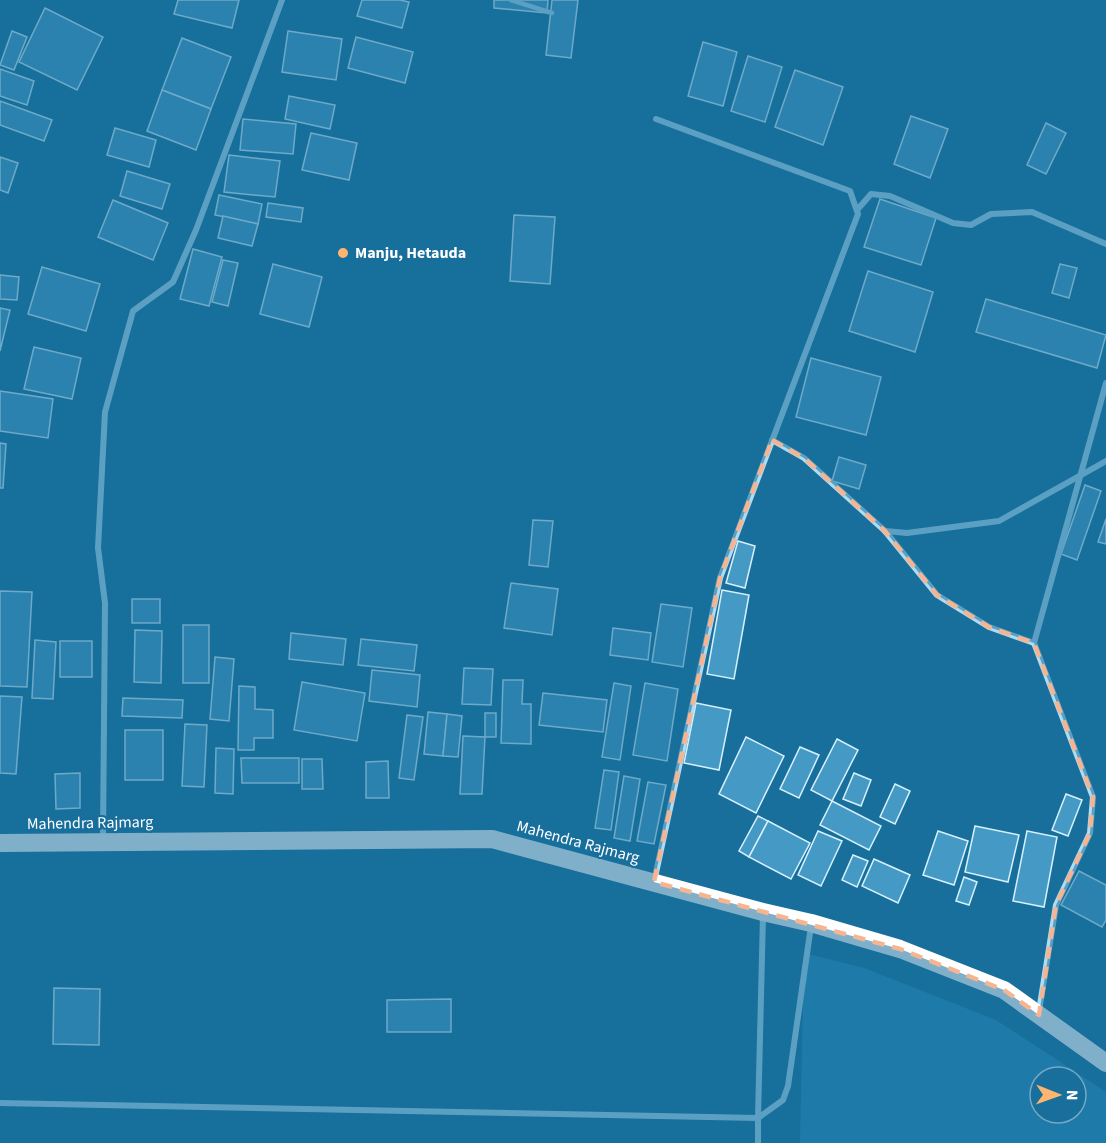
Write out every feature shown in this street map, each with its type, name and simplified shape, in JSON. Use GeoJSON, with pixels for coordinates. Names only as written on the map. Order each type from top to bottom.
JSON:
{"type":"FeatureCollection","features":[{"type":"Feature","properties":{"kind":"highway","name":"Mahendra Rajmarg"},"geometry":{"type":"LineString","coordinates":[[0,843],[492,839],[811,923],[900,949],[1004,990],[1106,1064]]}},
{"type":"Feature","properties":{"kind":"street"},"geometry":{"type":"LineString","coordinates":[[103,842],[105,603],[98,548],[105,412],[133,311],[173,282],[196,230],[282,0]]}},
{"type":"Feature","properties":{"kind":"street"},"geometry":{"type":"LineString","coordinates":[[654,882],[720,578],[858,214],[850,191],[657,119]]}},
{"type":"Feature","properties":{"kind":"street"},"geometry":{"type":"LineString","coordinates":[[856,210],[871,194],[890,196],[953,223],[970,225],[992,214],[1032,212],[1106,244]]}},
{"type":"Feature","properties":{"kind":"street"},"geometry":{"type":"LineString","coordinates":[[1039,1015],[1056,905],[1090,832],[1093,797],[1034,643],[1106,383]]}},
{"type":"Feature","properties":{"kind":"street"},"geometry":{"type":"LineString","coordinates":[[772,440],[804,458],[885,531],[937,596],[989,627],[1034,643]]}},
{"type":"Feature","properties":{"kind":"street"},"geometry":{"type":"LineString","coordinates":[[885,531],[907,533],[999,520],[1106,461]]}},
{"type":"Feature","properties":{"kind":"street"},"geometry":{"type":"LineString","coordinates":[[758,1143],[763,912]]}},
{"type":"Feature","properties":{"kind":"street"},"geometry":{"type":"LineString","coordinates":[[0,1103],[758,1118],[783,1100],[788,1086],[811,923]]}},
{"type":"Feature","properties":{"kind":"lane"},"geometry":{"type":"LineString","coordinates":[[511,0],[552,13]]}},
{"type":"Feature","properties":{"kind":"highlighted area"},"geometry":{"type":"Polygon","coordinates":[[[772,440],[804,458],[885,531],[937,595],[989,627],[1034,643],[1093,797],[1090,833],[1056,905],[1039,1015],[1004,990],[900,949],[654,882],[720,578],[772,440]]]}},
{"type":"Feature","properties":{"kind":"shaded area"},"geometry":{"type":"Polygon","coordinates":[[[804,953],[864,968],[996,1020],[1065,1065],[1028,1065],[1028,1125],[1088,1125],[1088,1080],[1106,1092],[1106,1143],[800,1143],[804,953]]]}},
{"type":"Feature","properties":{"kind":"building"},"geometry":{"type":"Polygon","coordinates":[[[178,0],[239,0],[232,28],[174,14],[178,0]]]}},
{"type":"Feature","properties":{"kind":"building"},"geometry":{"type":"Polygon","coordinates":[[[362,0],[409,2],[402,28],[357,16],[362,0]]]}},
{"type":"Feature","properties":{"kind":"building"},"geometry":{"type":"Polygon","coordinates":[[[494,0],[548,0],[547,13],[494,8],[494,0]]]}},
{"type":"Feature","properties":{"kind":"building"},"geometry":{"type":"Polygon","coordinates":[[[552,0],[578,0],[571,58],[546,55],[552,0]]]}},
{"type":"Feature","properties":{"kind":"building"},"geometry":{"type":"Polygon","coordinates":[[[45,8],[103,37],[77,90],[19,62],[45,8]]]}},
{"type":"Feature","properties":{"kind":"building"},"geometry":{"type":"Polygon","coordinates":[[[12,31],[27,37],[14,70],[0,65],[12,31]]]}},
{"type":"Feature","properties":{"kind":"building"},"geometry":{"type":"Polygon","coordinates":[[[288,31],[342,39],[336,80],[282,72],[288,31]]]}},
{"type":"Feature","properties":{"kind":"building"},"geometry":{"type":"Polygon","coordinates":[[[356,37],[413,52],[405,83],[348,68],[356,37]]]}},
{"type":"Feature","properties":{"kind":"building"},"geometry":{"type":"Polygon","coordinates":[[[182,38],[231,57],[211,109],[162,90],[182,38]]]}},
{"type":"Feature","properties":{"kind":"building"},"geometry":{"type":"Polygon","coordinates":[[[703,42],[737,52],[723,106],[688,96],[703,42]]]}},
{"type":"Feature","properties":{"kind":"building"},"geometry":{"type":"Polygon","coordinates":[[[748,56],[782,67],[765,122],[731,111],[748,56]]]}},
{"type":"Feature","properties":{"kind":"building"},"geometry":{"type":"Polygon","coordinates":[[[0,69],[34,81],[27,105],[0,96],[0,69]]]}},
{"type":"Feature","properties":{"kind":"building"},"geometry":{"type":"Polygon","coordinates":[[[795,70],[843,87],[823,145],[775,127],[795,70]]]}},
{"type":"Feature","properties":{"kind":"building"},"geometry":{"type":"Polygon","coordinates":[[[162,90],[211,109],[196,150],[147,131],[162,90]]]}},
{"type":"Feature","properties":{"kind":"building"},"geometry":{"type":"Polygon","coordinates":[[[289,96],[335,105],[330,129],[285,119],[289,96]]]}},
{"type":"Feature","properties":{"kind":"building"},"geometry":{"type":"Polygon","coordinates":[[[0,101],[52,120],[44,141],[0,125],[0,101]]]}},
{"type":"Feature","properties":{"kind":"building"},"geometry":{"type":"Polygon","coordinates":[[[911,116],[948,129],[930,178],[894,164],[911,116]]]}},
{"type":"Feature","properties":{"kind":"building"},"geometry":{"type":"Polygon","coordinates":[[[243,119],[296,124],[293,154],[240,150],[243,119]]]}},
{"type":"Feature","properties":{"kind":"building"},"geometry":{"type":"Polygon","coordinates":[[[1046,123],[1066,133],[1046,174],[1027,165],[1046,123]]]}},
{"type":"Feature","properties":{"kind":"building"},"geometry":{"type":"Polygon","coordinates":[[[115,128],[156,140],[149,167],[107,155],[115,128]]]}},
{"type":"Feature","properties":{"kind":"building"},"geometry":{"type":"Polygon","coordinates":[[[311,133],[357,143],[349,180],[302,170],[311,133]]]}},
{"type":"Feature","properties":{"kind":"building"},"geometry":{"type":"Polygon","coordinates":[[[229,155],[280,161],[275,197],[224,192],[229,155]]]}},
{"type":"Feature","properties":{"kind":"building"},"geometry":{"type":"Polygon","coordinates":[[[0,157],[18,163],[8,193],[0,190],[0,157]]]}},
{"type":"Feature","properties":{"kind":"building"},"geometry":{"type":"Polygon","coordinates":[[[127,171],[170,184],[162,209],[120,196],[127,171]]]}},
{"type":"Feature","properties":{"kind":"building"},"geometry":{"type":"Polygon","coordinates":[[[219,195],[262,204],[258,224],[215,215],[219,195]]]}},
{"type":"Feature","properties":{"kind":"building"},"geometry":{"type":"Polygon","coordinates":[[[880,199],[936,218],[921,265],[864,247],[880,199]]]}},
{"type":"Feature","properties":{"kind":"building"},"geometry":{"type":"Polygon","coordinates":[[[113,200],[168,223],[153,260],[98,237],[113,200]]]}},
{"type":"Feature","properties":{"kind":"building"},"geometry":{"type":"Polygon","coordinates":[[[268,203],[303,208],[301,222],[266,217],[268,203]]]}},
{"type":"Feature","properties":{"kind":"building"},"geometry":{"type":"Polygon","coordinates":[[[514,215],[555,217],[550,284],[510,281],[514,215]]]}},
{"type":"Feature","properties":{"kind":"building"},"geometry":{"type":"Polygon","coordinates":[[[223,216],[258,224],[252,246],[218,238],[223,216]]]}},
{"type":"Feature","properties":{"kind":"building"},"geometry":{"type":"Polygon","coordinates":[[[193,249],[222,257],[209,306],[180,299],[193,249]]]}},
{"type":"Feature","properties":{"kind":"building"},"geometry":{"type":"Polygon","coordinates":[[[223,260],[238,263],[228,306],[212,302],[223,260]]]}},
{"type":"Feature","properties":{"kind":"building"},"geometry":{"type":"Polygon","coordinates":[[[273,264],[322,277],[309,327],[260,314],[273,264]]]}},
{"type":"Feature","properties":{"kind":"building"},"geometry":{"type":"Polygon","coordinates":[[[1060,264],[1077,268],[1069,298],[1052,293],[1060,264]]]}},
{"type":"Feature","properties":{"kind":"building"},"geometry":{"type":"Polygon","coordinates":[[[42,267],[100,284],[86,331],[28,314],[42,267]]]}},
{"type":"Feature","properties":{"kind":"building"},"geometry":{"type":"Polygon","coordinates":[[[868,271],[933,292],[915,352],[849,331],[868,271]]]}},
{"type":"Feature","properties":{"kind":"building"},"geometry":{"type":"Polygon","coordinates":[[[0,275],[19,277],[17,300],[0,299],[0,275]]]}},
{"type":"Feature","properties":{"kind":"building"},"geometry":{"type":"Polygon","coordinates":[[[986,299],[1106,335],[1097,368],[976,332],[986,299]]]}},
{"type":"Feature","properties":{"kind":"building"},"geometry":{"type":"Polygon","coordinates":[[[0,308],[10,310],[0,351],[0,308]]]}},
{"type":"Feature","properties":{"kind":"building"},"geometry":{"type":"Polygon","coordinates":[[[34,347],[81,358],[72,399],[24,389],[34,347]]]}},
{"type":"Feature","properties":{"kind":"building"},"geometry":{"type":"Polygon","coordinates":[[[811,358],[881,377],[866,435],[796,417],[811,358]]]}},
{"type":"Feature","properties":{"kind":"building"},"geometry":{"type":"Polygon","coordinates":[[[0,391],[53,399],[48,438],[0,431],[0,391]]]}},
{"type":"Feature","properties":{"kind":"building"},"geometry":{"type":"Polygon","coordinates":[[[0,443],[6,444],[3,488],[0,488],[0,443]]]}},
{"type":"Feature","properties":{"kind":"building"},"geometry":{"type":"Polygon","coordinates":[[[839,457],[866,465],[859,489],[832,481],[839,457]]]}},
{"type":"Feature","properties":{"kind":"building"},"geometry":{"type":"Polygon","coordinates":[[[1085,485],[1101,491],[1077,560],[1061,554],[1085,485]]]}},
{"type":"Feature","properties":{"kind":"building"},"geometry":{"type":"Polygon","coordinates":[[[1106,519],[1106,544],[1098,542],[1106,519]]]}},
{"type":"Feature","properties":{"kind":"building"},"geometry":{"type":"Polygon","coordinates":[[[533,520],[553,521],[548,567],[529,565],[533,520]]]}},
{"type":"Feature","properties":{"kind":"building"},"geometry":{"type":"Polygon","coordinates":[[[738,541],[755,546],[745,588],[726,583],[738,541]]]}},
{"type":"Feature","properties":{"kind":"building"},"geometry":{"type":"Polygon","coordinates":[[[511,583],[558,589],[552,635],[504,628],[511,583]]]}},
{"type":"Feature","properties":{"kind":"building"},"geometry":{"type":"Polygon","coordinates":[[[722,590],[749,595],[734,679],[707,674],[722,590]]]}},
{"type":"Feature","properties":{"kind":"building"},"geometry":{"type":"Polygon","coordinates":[[[0,591],[32,592],[27,687],[0,686],[0,591]]]}},
{"type":"Feature","properties":{"kind":"building"},"geometry":{"type":"Polygon","coordinates":[[[132,599],[160,599],[160,623],[132,623],[132,599]]]}},
{"type":"Feature","properties":{"kind":"building"},"geometry":{"type":"Polygon","coordinates":[[[661,604],[692,608],[683,667],[652,662],[661,604]]]}},
{"type":"Feature","properties":{"kind":"building"},"geometry":{"type":"Polygon","coordinates":[[[183,625],[209,625],[209,683],[183,683],[183,625]]]}},
{"type":"Feature","properties":{"kind":"building"},"geometry":{"type":"Polygon","coordinates":[[[613,628],[651,633],[648,660],[610,655],[613,628]]]}},
{"type":"Feature","properties":{"kind":"building"},"geometry":{"type":"Polygon","coordinates":[[[135,630],[162,631],[161,683],[134,682],[135,630]]]}},
{"type":"Feature","properties":{"kind":"building"},"geometry":{"type":"Polygon","coordinates":[[[291,633],[346,639],[343,665],[289,659],[291,633]]]}},
{"type":"Feature","properties":{"kind":"building"},"geometry":{"type":"Polygon","coordinates":[[[361,639],[417,645],[414,671],[358,665],[361,639]]]}},
{"type":"Feature","properties":{"kind":"building"},"geometry":{"type":"Polygon","coordinates":[[[35,640],[56,642],[53,699],[32,698],[35,640]]]}},
{"type":"Feature","properties":{"kind":"building"},"geometry":{"type":"Polygon","coordinates":[[[60,641],[92,641],[92,677],[60,677],[60,641]]]}},
{"type":"Feature","properties":{"kind":"building"},"geometry":{"type":"Polygon","coordinates":[[[215,657],[234,659],[229,721],[210,719],[215,657]]]}},
{"type":"Feature","properties":{"kind":"building"},"geometry":{"type":"Polygon","coordinates":[[[464,668],[493,669],[491,705],[462,704],[464,668]]]}},
{"type":"Feature","properties":{"kind":"building"},"geometry":{"type":"Polygon","coordinates":[[[372,670],[420,675],[417,707],[369,701],[372,670]]]}},
{"type":"Feature","properties":{"kind":"building"},"geometry":{"type":"Polygon","coordinates":[[[503,680],[523,680],[522,704],[531,704],[531,744],[501,743],[503,680]]]}},
{"type":"Feature","properties":{"kind":"building"},"geometry":{"type":"Polygon","coordinates":[[[302,682],[365,693],[357,741],[294,730],[302,682]]]}},
{"type":"Feature","properties":{"kind":"building"},"geometry":{"type":"Polygon","coordinates":[[[614,683],[631,686],[620,760],[602,757],[614,683]]]}},
{"type":"Feature","properties":{"kind":"building"},"geometry":{"type":"Polygon","coordinates":[[[645,683],[678,689],[667,761],[633,755],[645,683]]]}},
{"type":"Feature","properties":{"kind":"building"},"geometry":{"type":"Polygon","coordinates":[[[239,686],[255,687],[255,709],[273,710],[273,738],[254,738],[254,750],[238,750],[239,686]]]}},
{"type":"Feature","properties":{"kind":"building"},"geometry":{"type":"Polygon","coordinates":[[[543,693],[607,700],[603,732],[539,725],[543,693]]]}},
{"type":"Feature","properties":{"kind":"building"},"geometry":{"type":"Polygon","coordinates":[[[0,696],[22,697],[16,774],[0,773],[0,696]]]}},
{"type":"Feature","properties":{"kind":"building"},"geometry":{"type":"Polygon","coordinates":[[[123,698],[183,700],[182,718],[122,716],[123,698]]]}},
{"type":"Feature","properties":{"kind":"building"},"geometry":{"type":"Polygon","coordinates":[[[696,703],[731,710],[719,770],[684,763],[696,703]]]}},
{"type":"Feature","properties":{"kind":"building"},"geometry":{"type":"Polygon","coordinates":[[[428,712],[447,714],[443,756],[424,754],[428,712]]]}},
{"type":"Feature","properties":{"kind":"building"},"geometry":{"type":"Polygon","coordinates":[[[485,713],[496,713],[496,737],[485,737],[485,713]]]}},
{"type":"Feature","properties":{"kind":"building"},"geometry":{"type":"Polygon","coordinates":[[[447,714],[462,716],[458,757],[443,756],[447,714]]]}},
{"type":"Feature","properties":{"kind":"building"},"geometry":{"type":"Polygon","coordinates":[[[407,715],[423,717],[414,780],[399,778],[407,715]]]}},
{"type":"Feature","properties":{"kind":"building"},"geometry":{"type":"Polygon","coordinates":[[[185,724],[207,725],[204,787],[182,786],[185,724]]]}},
{"type":"Feature","properties":{"kind":"building"},"geometry":{"type":"Polygon","coordinates":[[[125,730],[163,730],[163,780],[125,780],[125,730]]]}},
{"type":"Feature","properties":{"kind":"building"},"geometry":{"type":"Polygon","coordinates":[[[463,736],[485,737],[482,794],[460,794],[463,736]]]}},
{"type":"Feature","properties":{"kind":"building"},"geometry":{"type":"Polygon","coordinates":[[[746,737],[784,756],[756,813],[719,794],[746,737]]]}},
{"type":"Feature","properties":{"kind":"building"},"geometry":{"type":"Polygon","coordinates":[[[837,739],[858,750],[832,801],[811,790],[837,739]]]}},
{"type":"Feature","properties":{"kind":"building"},"geometry":{"type":"Polygon","coordinates":[[[800,747],[819,755],[799,798],[780,789],[800,747]]]}},
{"type":"Feature","properties":{"kind":"building"},"geometry":{"type":"Polygon","coordinates":[[[216,748],[234,749],[233,794],[215,793],[216,748]]]}},
{"type":"Feature","properties":{"kind":"building"},"geometry":{"type":"Polygon","coordinates":[[[241,758],[299,758],[299,783],[242,783],[241,758]]]}},
{"type":"Feature","properties":{"kind":"building"},"geometry":{"type":"Polygon","coordinates":[[[302,759],[322,759],[323,789],[302,789],[302,759]]]}},
{"type":"Feature","properties":{"kind":"building"},"geometry":{"type":"Polygon","coordinates":[[[388,761],[389,798],[366,798],[366,762],[388,761]]]}},
{"type":"Feature","properties":{"kind":"building"},"geometry":{"type":"Polygon","coordinates":[[[604,770],[619,772],[611,830],[595,828],[604,770]]]}},
{"type":"Feature","properties":{"kind":"building"},"geometry":{"type":"Polygon","coordinates":[[[80,773],[80,808],[56,809],[55,774],[80,773]]]}},
{"type":"Feature","properties":{"kind":"building"},"geometry":{"type":"Polygon","coordinates":[[[854,773],[871,780],[861,806],[843,799],[854,773]]]}},
{"type":"Feature","properties":{"kind":"building"},"geometry":{"type":"Polygon","coordinates":[[[624,776],[640,779],[630,841],[614,838],[624,776]]]}},
{"type":"Feature","properties":{"kind":"building"},"geometry":{"type":"Polygon","coordinates":[[[648,782],[666,785],[654,844],[637,841],[648,782]]]}},
{"type":"Feature","properties":{"kind":"building"},"geometry":{"type":"Polygon","coordinates":[[[895,784],[910,791],[895,824],[880,817],[895,784]]]}},
{"type":"Feature","properties":{"kind":"building"},"geometry":{"type":"Polygon","coordinates":[[[1066,794],[1082,800],[1068,836],[1052,830],[1066,794]]]}},
{"type":"Feature","properties":{"kind":"building"},"geometry":{"type":"Polygon","coordinates":[[[832,801],[881,826],[869,850],[820,825],[832,801]]]}},
{"type":"Feature","properties":{"kind":"building"},"geometry":{"type":"Polygon","coordinates":[[[758,816],[768,821],[749,857],[739,851],[758,816]]]}},
{"type":"Feature","properties":{"kind":"building"},"geometry":{"type":"Polygon","coordinates":[[[768,821],[810,843],[791,879],[749,857],[768,821]]]}},
{"type":"Feature","properties":{"kind":"building"},"geometry":{"type":"Polygon","coordinates":[[[975,826],[1019,835],[1008,882],[965,872],[975,826]]]}},
{"type":"Feature","properties":{"kind":"building"},"geometry":{"type":"Polygon","coordinates":[[[818,831],[842,841],[821,886],[798,875],[818,831]]]}},
{"type":"Feature","properties":{"kind":"building"},"geometry":{"type":"Polygon","coordinates":[[[938,831],[968,841],[954,885],[923,875],[938,831]]]}},
{"type":"Feature","properties":{"kind":"building"},"geometry":{"type":"Polygon","coordinates":[[[1027,831],[1057,837],[1044,907],[1013,901],[1027,831]]]}},
{"type":"Feature","properties":{"kind":"building"},"geometry":{"type":"Polygon","coordinates":[[[853,855],[868,861],[857,887],[842,880],[853,855]]]}},
{"type":"Feature","properties":{"kind":"building"},"geometry":{"type":"Polygon","coordinates":[[[874,859],[910,875],[898,903],[862,886],[874,859]]]}},
{"type":"Feature","properties":{"kind":"building"},"geometry":{"type":"Polygon","coordinates":[[[1079,871],[1106,885],[1106,920],[1102,927],[1061,905],[1079,871]]]}},
{"type":"Feature","properties":{"kind":"building"},"geometry":{"type":"Polygon","coordinates":[[[964,877],[977,882],[969,905],[956,901],[964,877]]]}},
{"type":"Feature","properties":{"kind":"building"},"geometry":{"type":"Polygon","coordinates":[[[54,988],[100,989],[99,1045],[53,1044],[54,988]]]}},
{"type":"Feature","properties":{"kind":"building"},"geometry":{"type":"Polygon","coordinates":[[[451,999],[451,1032],[387,1032],[387,1000],[451,999]]]}},
{"type":"Feature","properties":{"kind":"place","name":"Manju, Hetauda"},"geometry":{"type":"Point","coordinates":[343,253]}}]}
